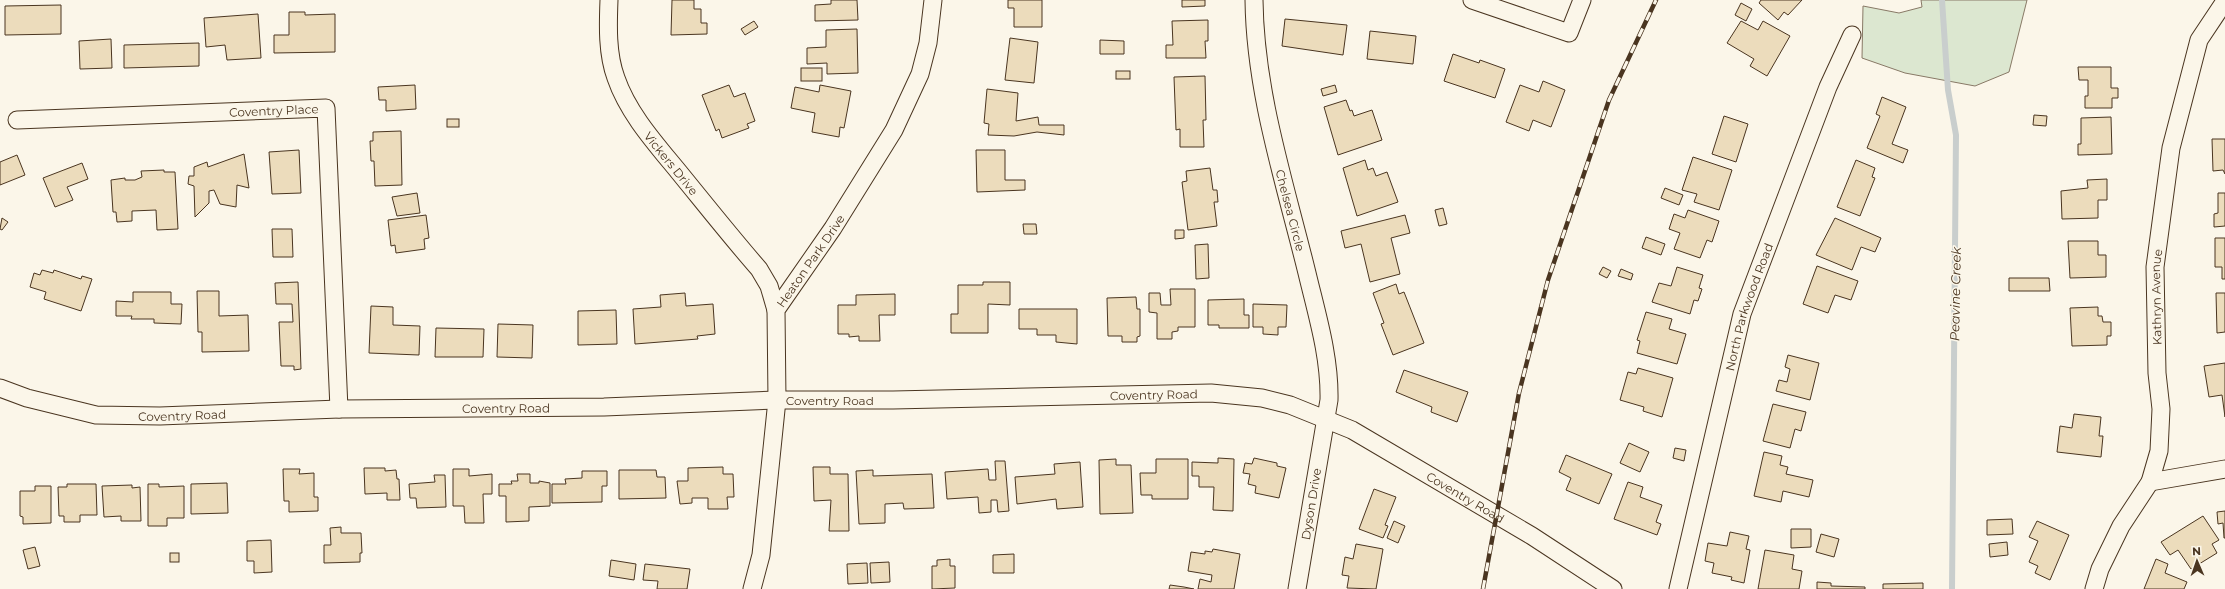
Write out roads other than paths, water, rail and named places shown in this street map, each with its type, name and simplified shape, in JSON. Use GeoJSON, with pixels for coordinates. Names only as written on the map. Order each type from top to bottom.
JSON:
{"type":"FeatureCollection","features":[{"type":"Feature","properties":{"kind":"street","name":"Vickers Drive"},"geometry":{"type":"LineString","coordinates":[[609,0],[608,23],[610,54],[615,76],[622,93],[658,146],[759,269],[769,286],[776,310]]}},
{"type":"Feature","properties":{"kind":"street","name":"Heaton Park Drive"},"geometry":{"type":"LineString","coordinates":[[752,589],[761,555],[777,400],[776,310],[833,228],[894,130],[920,74],[928,43],[933,0]]}},
{"type":"Feature","properties":{"kind":"street","name":"Chelsea Circle"},"geometry":{"type":"LineString","coordinates":[[1254,0],[1258,63],[1265,105],[1328,362],[1329,400],[1325,419]]}},
{"type":"Feature","properties":{"kind":"street"},"geometry":{"type":"LineString","coordinates":[[1472,0],[1569,33],[1582,0]]}},
{"type":"Feature","properties":{"kind":"street","name":"Kathryn Avenue"},"geometry":{"type":"LineString","coordinates":[[2094,589],[2100,569],[2122,526],[2150,482],[2159,451],[2161,409],[2158,373],[2155,267],[2171,148],[2199,40],[2225,1]]}},
{"type":"Feature","properties":{"kind":"street","name":"North Parkwood Road"},"geometry":{"type":"LineString","coordinates":[[1678,589],[1742,314],[1828,87],[1852,35]]}},
{"type":"Feature","properties":{"kind":"street","name":"Coventry Place"},"geometry":{"type":"LineString","coordinates":[[16,120],[326,108],[339,409]]}},
{"type":"Feature","properties":{"kind":"street","name":"Coventry Road"},"geometry":{"type":"LineString","coordinates":[[0,388],[26,398],[96,416],[167,416],[339,409],[604,407],[777,400],[893,400],[1211,393],[1262,398],[1290,405],[1352,430],[1532,536],[1614,589]]}},
{"type":"Feature","properties":{"kind":"street","name":"Dyson Drive"},"geometry":{"type":"LineString","coordinates":[[1297,589],[1325,419]]}},
{"type":"Feature","properties":{"kind":"street"},"geometry":{"type":"LineString","coordinates":[[2150,482],[2225,469]]}},
{"type":"Feature","properties":{"kind":"waterway","name":"Peavine Creek"},"geometry":{"type":"LineString","coordinates":[[1942,0],[1948,90],[1956,135],[1952,589]]}},
{"type":"Feature","properties":{"kind":"railway"},"geometry":{"type":"LineString","coordinates":[[1483,589],[1519,393],[1548,280],[1609,100],[1656,0]]}}]}
